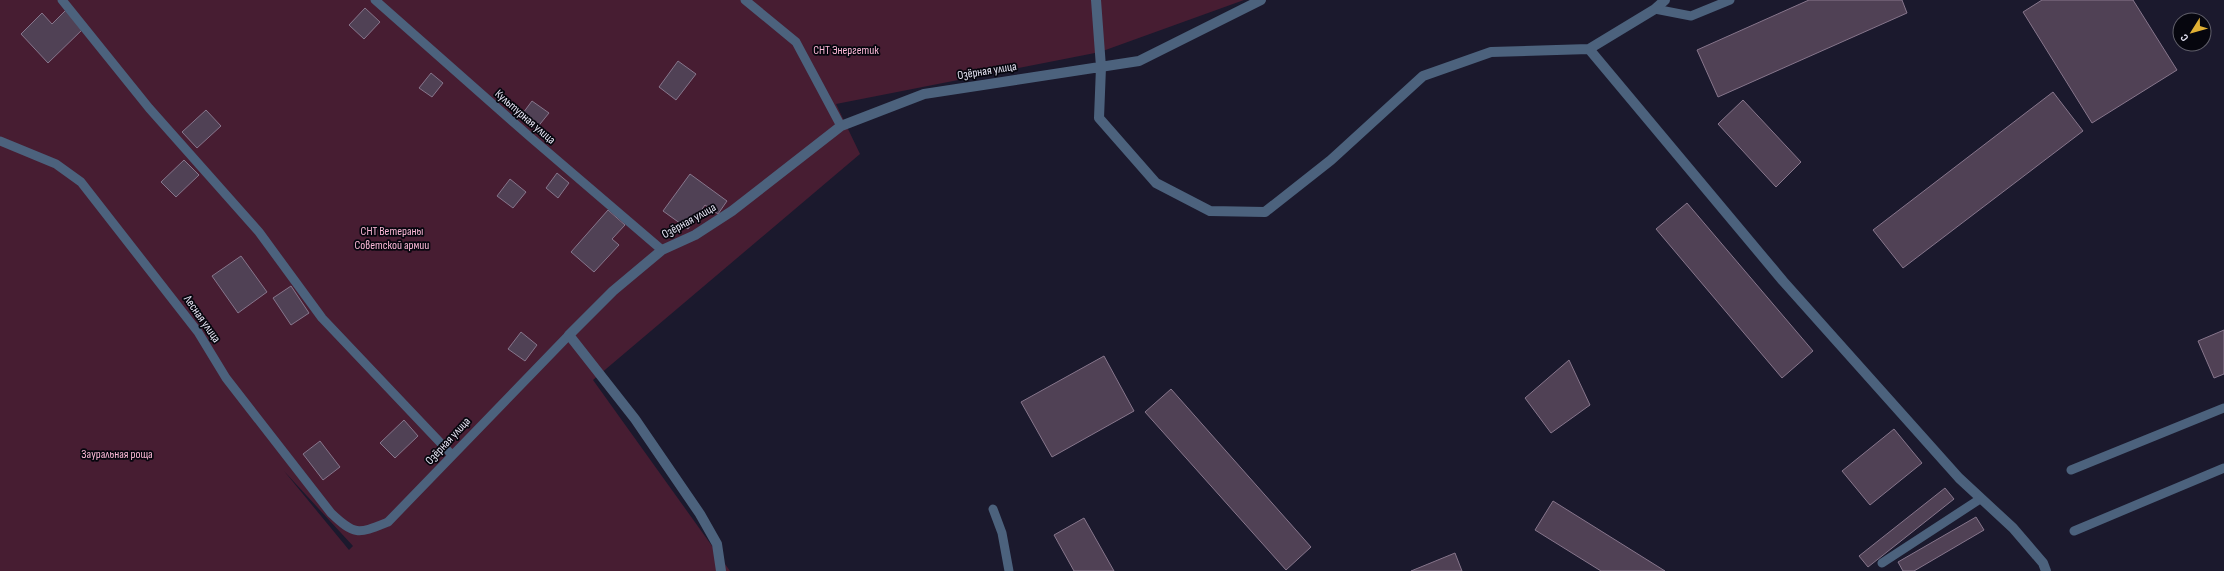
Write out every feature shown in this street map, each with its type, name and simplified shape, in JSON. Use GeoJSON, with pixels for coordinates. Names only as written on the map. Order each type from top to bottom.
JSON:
{"type":"FeatureCollection","features":[{"type":"Feature","properties":{"kind":"street"},"geometry":{"type":"LineString","coordinates":[[1096,0],[1101,67],[1099,118],[1156,182],[1210,211],[1265,212],[1331,160],[1423,76],[1491,52],[1589,49],[1655,9],[1665,0]]}},
{"type":"Feature","properties":{"kind":"street","name":"Озёрная улица"},"geometry":{"type":"LineString","coordinates":[[569,335],[613,291],[662,250],[695,235],[732,211],[841,126],[924,94],[1139,61],[1261,0]]}},
{"type":"Feature","properties":{"kind":"street"},"geometry":{"type":"LineString","coordinates":[[1589,49],[1783,281],[1980,499],[2013,528],[2043,563],[2046,571]]}},
{"type":"Feature","properties":{"kind":"street"},"geometry":{"type":"LineString","coordinates":[[569,335],[635,418],[700,514],[716,544],[722,571]]}},
{"type":"Feature","properties":{"kind":"lane"},"geometry":{"type":"LineString","coordinates":[[62,0],[149,108],[259,232],[322,318],[452,455]]}},
{"type":"Feature","properties":{"kind":"lane","name":"Культурная улица"},"geometry":{"type":"LineString","coordinates":[[375,0],[452,69],[662,250]]}},
{"type":"Feature","properties":{"kind":"lane"},"geometry":{"type":"LineString","coordinates":[[745,0],[796,42],[841,126]]}},
{"type":"Feature","properties":{"kind":"lane"},"geometry":{"type":"LineString","coordinates":[[1655,9],[1691,16],[1730,0]]}},
{"type":"Feature","properties":{"kind":"lane","name":"Лесная улица"},"geometry":{"type":"LineString","coordinates":[[0,141],[56,164],[81,182],[198,332],[226,378],[331,513],[348,529],[365,531]]}},
{"type":"Feature","properties":{"kind":"lane","name":"Озёрная улица"},"geometry":{"type":"LineString","coordinates":[[365,531],[388,522],[415,496],[452,455],[569,335]]}},
{"type":"Feature","properties":{"kind":"lane"},"geometry":{"type":"LineString","coordinates":[[2071,470],[2224,408]]}},
{"type":"Feature","properties":{"kind":"lane"},"geometry":{"type":"LineString","coordinates":[[2074,531],[2224,468]]}},
{"type":"Feature","properties":{"kind":"lane"},"geometry":{"type":"LineString","coordinates":[[1882,563],[1980,499]]}},
{"type":"Feature","properties":{"kind":"lane"},"geometry":{"type":"LineString","coordinates":[[993,509],[1002,533],[1009,571]]}},
{"type":"Feature","properties":{"kind":"green space","name":"СНТ Ветераны Советской армии"},"geometry":{"type":"Polygon","coordinates":[[[0,0],[1244,0],[1100,52],[836,104],[860,154],[593,380],[730,571],[0,571],[0,0]],[[284,471],[349,550],[353,546],[284,471]]]}},
{"type":"Feature","properties":{"kind":"building"},"geometry":{"type":"Polygon","coordinates":[[[1809,0],[1902,0],[1907,13],[1718,97],[1697,50],[1809,0]]]}},
{"type":"Feature","properties":{"kind":"building"},"geometry":{"type":"Polygon","coordinates":[[[2042,0],[2133,0],[2177,70],[2092,123],[2023,12],[2042,0]]]}},
{"type":"Feature","properties":{"kind":"building"},"geometry":{"type":"Polygon","coordinates":[[[365,8],[380,22],[364,39],[349,25],[365,8]]]}},
{"type":"Feature","properties":{"kind":"building"},"geometry":{"type":"Polygon","coordinates":[[[66,10],[84,28],[48,63],[21,34],[42,13],[52,24],[66,10]]]}},
{"type":"Feature","properties":{"kind":"building"},"geometry":{"type":"Polygon","coordinates":[[[678,61],[696,74],[676,100],[659,87],[678,61]]]}},
{"type":"Feature","properties":{"kind":"building"},"geometry":{"type":"Polygon","coordinates":[[[431,73],[443,83],[432,97],[419,88],[431,73]]]}},
{"type":"Feature","properties":{"kind":"building"},"geometry":{"type":"Polygon","coordinates":[[[2053,92],[2083,131],[1903,268],[1873,230],[2053,92]]]}},
{"type":"Feature","properties":{"kind":"building"},"geometry":{"type":"Polygon","coordinates":[[[1743,100],[1801,162],[1776,187],[1718,124],[1743,100]]]}},
{"type":"Feature","properties":{"kind":"building"},"geometry":{"type":"Polygon","coordinates":[[[532,101],[549,113],[536,129],[520,117],[532,101]]]}},
{"type":"Feature","properties":{"kind":"building"},"geometry":{"type":"Polygon","coordinates":[[[206,110],[221,126],[197,148],[182,132],[206,110]]]}},
{"type":"Feature","properties":{"kind":"building"},"geometry":{"type":"Polygon","coordinates":[[[184,160],[199,175],[176,197],[161,182],[184,160]]]}},
{"type":"Feature","properties":{"kind":"building"},"geometry":{"type":"Polygon","coordinates":[[[557,173],[569,183],[558,198],[546,188],[557,173]]]}},
{"type":"Feature","properties":{"kind":"building"},"geometry":{"type":"Polygon","coordinates":[[[690,174],[727,201],[718,214],[705,205],[688,229],[663,211],[690,174]]]}},
{"type":"Feature","properties":{"kind":"building"},"geometry":{"type":"Polygon","coordinates":[[[510,179],[526,192],[513,208],[497,196],[510,179]]]}},
{"type":"Feature","properties":{"kind":"building"},"geometry":{"type":"Polygon","coordinates":[[[1687,203],[1813,351],[1782,378],[1656,229],[1687,203]]]}},
{"type":"Feature","properties":{"kind":"building"},"geometry":{"type":"Polygon","coordinates":[[[608,210],[625,225],[612,239],[619,245],[594,272],[571,252],[608,210]]]}},
{"type":"Feature","properties":{"kind":"building"},"geometry":{"type":"Polygon","coordinates":[[[241,256],[267,292],[238,313],[212,276],[241,256]]]}},
{"type":"Feature","properties":{"kind":"building"},"geometry":{"type":"Polygon","coordinates":[[[291,286],[309,313],[291,325],[273,298],[291,286]]]}},
{"type":"Feature","properties":{"kind":"building"},"geometry":{"type":"Polygon","coordinates":[[[2224,330],[2224,374],[2214,378],[2198,341],[2224,330]]]}},
{"type":"Feature","properties":{"kind":"building"},"geometry":{"type":"Polygon","coordinates":[[[521,332],[537,345],[525,361],[508,349],[521,332]]]}},
{"type":"Feature","properties":{"kind":"building"},"geometry":{"type":"Polygon","coordinates":[[[1104,356],[1134,411],[1052,457],[1021,402],[1104,356]]]}},
{"type":"Feature","properties":{"kind":"building"},"geometry":{"type":"Polygon","coordinates":[[[1569,360],[1590,405],[1551,433],[1525,398],[1569,360]]]}},
{"type":"Feature","properties":{"kind":"building"},"geometry":{"type":"Polygon","coordinates":[[[1171,389],[1311,547],[1286,570],[1145,412],[1171,389]]]}},
{"type":"Feature","properties":{"kind":"building"},"geometry":{"type":"Polygon","coordinates":[[[404,420],[418,436],[395,458],[380,443],[404,420]]]}},
{"type":"Feature","properties":{"kind":"building"},"geometry":{"type":"Polygon","coordinates":[[[1894,429],[1922,463],[1870,505],[1842,471],[1894,429]]]}},
{"type":"Feature","properties":{"kind":"building"},"geometry":{"type":"Polygon","coordinates":[[[320,441],[340,467],[323,480],[303,454],[320,441]]]}},
{"type":"Feature","properties":{"kind":"building"},"geometry":{"type":"Polygon","coordinates":[[[1945,488],[1954,499],[1868,567],[1859,556],[1945,488]]]}},
{"type":"Feature","properties":{"kind":"building"},"geometry":{"type":"Polygon","coordinates":[[[1553,501],[1665,571],[1601,571],[1535,530],[1553,501]]]}},
{"type":"Feature","properties":{"kind":"building"},"geometry":{"type":"Polygon","coordinates":[[[1976,517],[1984,530],[1914,571],[1903,571],[1898,562],[1976,517]]]}},
{"type":"Feature","properties":{"kind":"building"},"geometry":{"type":"Polygon","coordinates":[[[1084,518],[1114,571],[1074,571],[1054,535],[1084,518]]]}},
{"type":"Feature","properties":{"kind":"building"},"geometry":{"type":"Polygon","coordinates":[[[1455,553],[1462,571],[1411,571],[1455,553]]]}},
{"type":"Feature","properties":{"kind":"park label","name":"СНТ Энергетик"},"geometry":{"type":"Point","coordinates":[846,50]}},
{"type":"Feature","properties":{"kind":"park label","name":"Зауральная роща"},"geometry":{"type":"Point","coordinates":[117,454]}}]}
